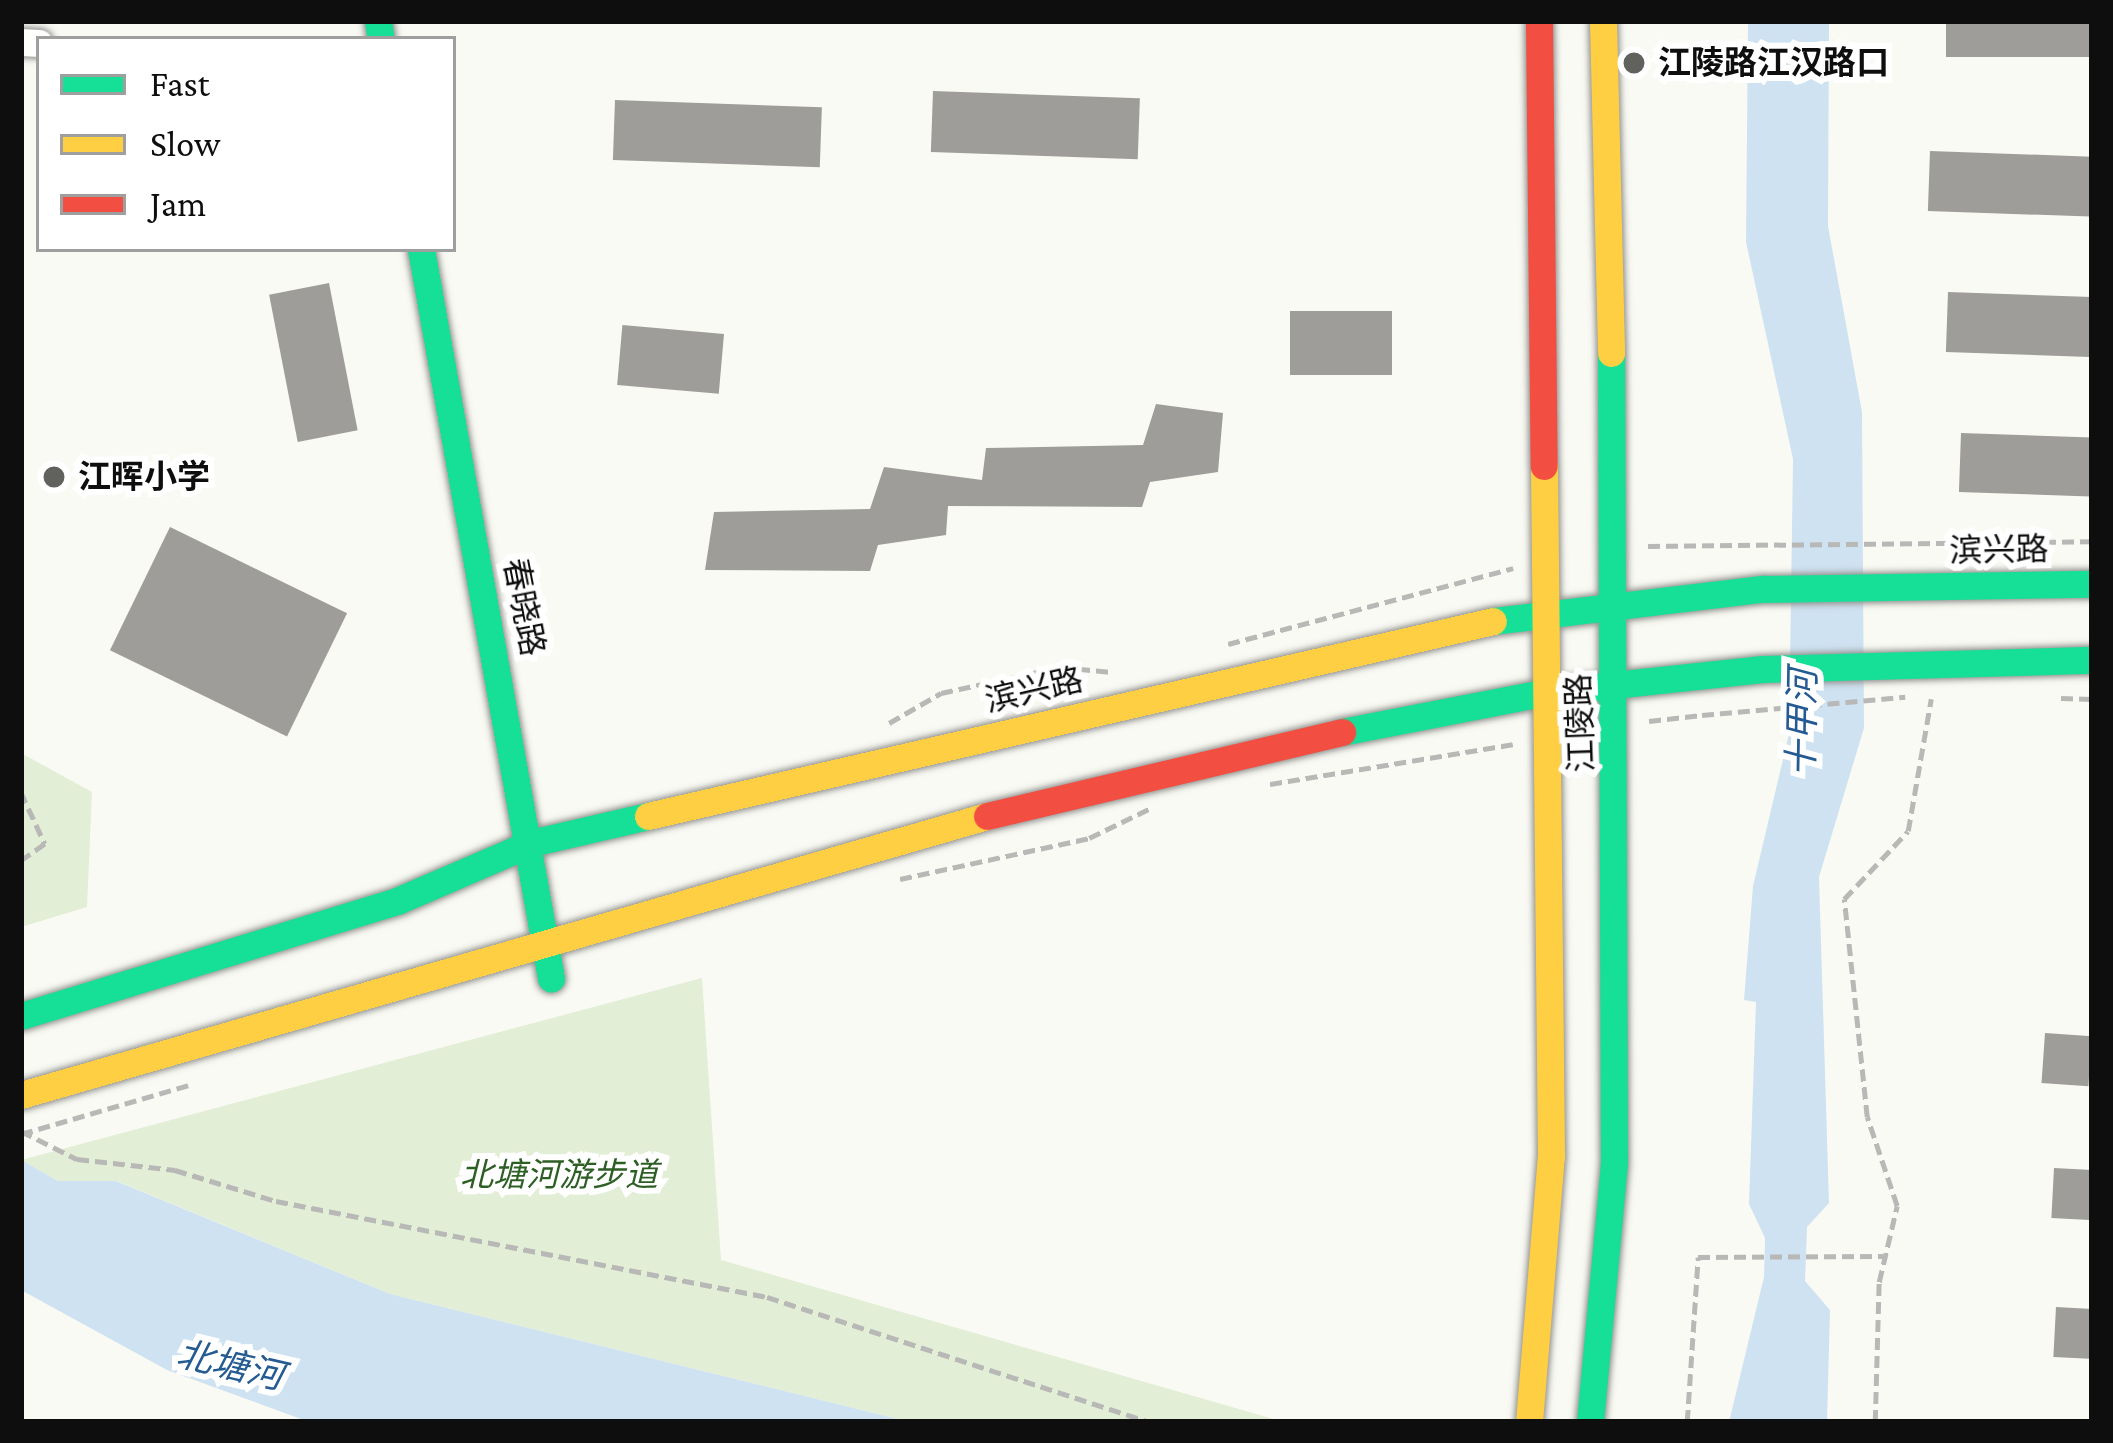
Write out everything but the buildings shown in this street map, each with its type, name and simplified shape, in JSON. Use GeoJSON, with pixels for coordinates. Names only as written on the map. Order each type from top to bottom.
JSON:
{"type":"FeatureCollection","features":[{"type":"Feature","properties":{"kind":"main road","name":"江陵路"},"geometry":{"type":"LineString","coordinates":[[1528,1422],[1551,1157],[1539,21]]}},
{"type":"Feature","properties":{"kind":"main road","name":"江陵路"},"geometry":{"type":"LineString","coordinates":[[1590,1422],[1614,1162],[1619,724],[1612,598],[1603,21]]}},
{"type":"Feature","properties":{"kind":"main road","name":"春晓路"},"geometry":{"type":"LineString","coordinates":[[422,252],[531,843],[551,978]]}},
{"type":"Feature","properties":{"kind":"main road","name":"滨兴路"},"geometry":{"type":"LineString","coordinates":[[21,1016],[397,901],[531,843],[1546,609],[1612,598],[1763,589],[2092,584]]}},
{"type":"Feature","properties":{"kind":"main road"},"geometry":{"type":"LineString","coordinates":[[21,1095],[416,975],[1142,771],[1548,692],[1763,669],[2092,660]]}},
{"type":"Feature","properties":{"kind":"path"},"geometry":{"type":"LineString","coordinates":[[1700,545],[2092,542]]}},
{"type":"Feature","properties":{"kind":"path"},"geometry":{"type":"LineString","coordinates":[[1875,1422],[1883,1256],[1897,1207],[1867,1117],[1844,899],[1908,831],[1932,695]]}},
{"type":"Feature","properties":{"kind":"path"},"geometry":{"type":"LineString","coordinates":[[1619,724],[1905,697]]}},
{"type":"Feature","properties":{"kind":"path"},"geometry":{"type":"LineString","coordinates":[[1255,787],[1550,738]]}},
{"type":"Feature","properties":{"kind":"path"},"geometry":{"type":"LineString","coordinates":[[21,792],[44,844],[21,861]]}},
{"type":"Feature","properties":{"kind":"path"},"geometry":{"type":"LineString","coordinates":[[876,883],[1089,838],[1164,802]]}},
{"type":"Feature","properties":{"kind":"path"},"geometry":{"type":"LineString","coordinates":[[21,1132],[214,1077]]}},
{"type":"Feature","properties":{"kind":"path"},"geometry":{"type":"LineString","coordinates":[[21,1132],[77,1159],[175,1170],[276,1201],[767,1298],[1150,1422]]}},
{"type":"Feature","properties":{"kind":"path"},"geometry":{"type":"LineString","coordinates":[[1687,1422],[1691,1272],[1698,1257],[1724,1250],[1883,1256]]}},
{"type":"Feature","properties":{"kind":"green space"},"geometry":{"type":"Polygon","coordinates":[[[21,753],[92,792],[87,907],[21,927],[21,753]]]}},
{"type":"Feature","properties":{"kind":"green space","name":"北塘河游步道"},"geometry":{"type":"Polygon","coordinates":[[[702,978],[721,1260],[1284,1422],[910,1422],[390,1294],[117,1181],[58,1181],[21,1160],[702,978]]]}},
{"type":"Feature","properties":{"kind":"water","name":"十甲河"},"geometry":{"type":"Polygon","coordinates":[[[1748,21],[1829,21],[1828,226],[1862,412],[1864,728],[1819,877],[1829,1203],[1807,1227],[1805,1281],[1830,1310],[1827,1422],[1729,1422],[1764,1277],[1765,1238],[1749,1204],[1756,1002],[1744,1000],[1753,886],[1789,734],[1793,459],[1746,242],[1748,21]]]}},
{"type":"Feature","properties":{"kind":"water","name":"北塘河"},"geometry":{"type":"Polygon","coordinates":[[[21,1160],[58,1181],[116,1181],[390,1294],[910,1422],[309,1422],[167,1370],[21,1290],[21,1160]]]}},
{"type":"Feature","properties":{"kind":"traffic: fast"},"geometry":{"type":"LineString","coordinates":[[378,21],[380,36]]}},
{"type":"Feature","properties":{"kind":"traffic: fast"},"geometry":{"type":"LineString","coordinates":[[422,252],[551,978]]}},
{"type":"Feature","properties":{"kind":"traffic: fast"},"geometry":{"type":"LineString","coordinates":[[1590,1422],[1614,1162],[1611,353]]}},
{"type":"Feature","properties":{"kind":"traffic: fast"},"geometry":{"type":"LineString","coordinates":[[1493,621],[1763,589],[2092,584]]}},
{"type":"Feature","properties":{"kind":"traffic: fast"},"geometry":{"type":"LineString","coordinates":[[1342,732],[1548,692],[1763,669],[2092,660]]}},
{"type":"Feature","properties":{"kind":"traffic: fast"},"geometry":{"type":"LineString","coordinates":[[21,1016],[397,901],[531,843],[648,816]]}},
{"type":"Feature","properties":{"kind":"traffic: slow"},"geometry":{"type":"LineString","coordinates":[[1603,21],[1611,353]]}},
{"type":"Feature","properties":{"kind":"traffic: slow"},"geometry":{"type":"LineString","coordinates":[[1529,1422],[1551,1157],[1544,466]]}},
{"type":"Feature","properties":{"kind":"traffic: slow"},"geometry":{"type":"LineString","coordinates":[[648,816],[1493,621]]}},
{"type":"Feature","properties":{"kind":"traffic: slow"},"geometry":{"type":"LineString","coordinates":[[21,1095],[987,816]]}},
{"type":"Feature","properties":{"kind":"traffic: jam"},"geometry":{"type":"LineString","coordinates":[[1539,21],[1544,466]]}},
{"type":"Feature","properties":{"kind":"traffic: jam"},"geometry":{"type":"LineString","coordinates":[[987,816],[1342,732]]}},
{"type":"Feature","properties":{"kind":"place","name":"江陵路江汉路口"},"geometry":{"type":"Point","coordinates":[1634,63]}},
{"type":"Feature","properties":{"kind":"place","name":"江晖小学"},"geometry":{"type":"Point","coordinates":[54,477]}}]}
